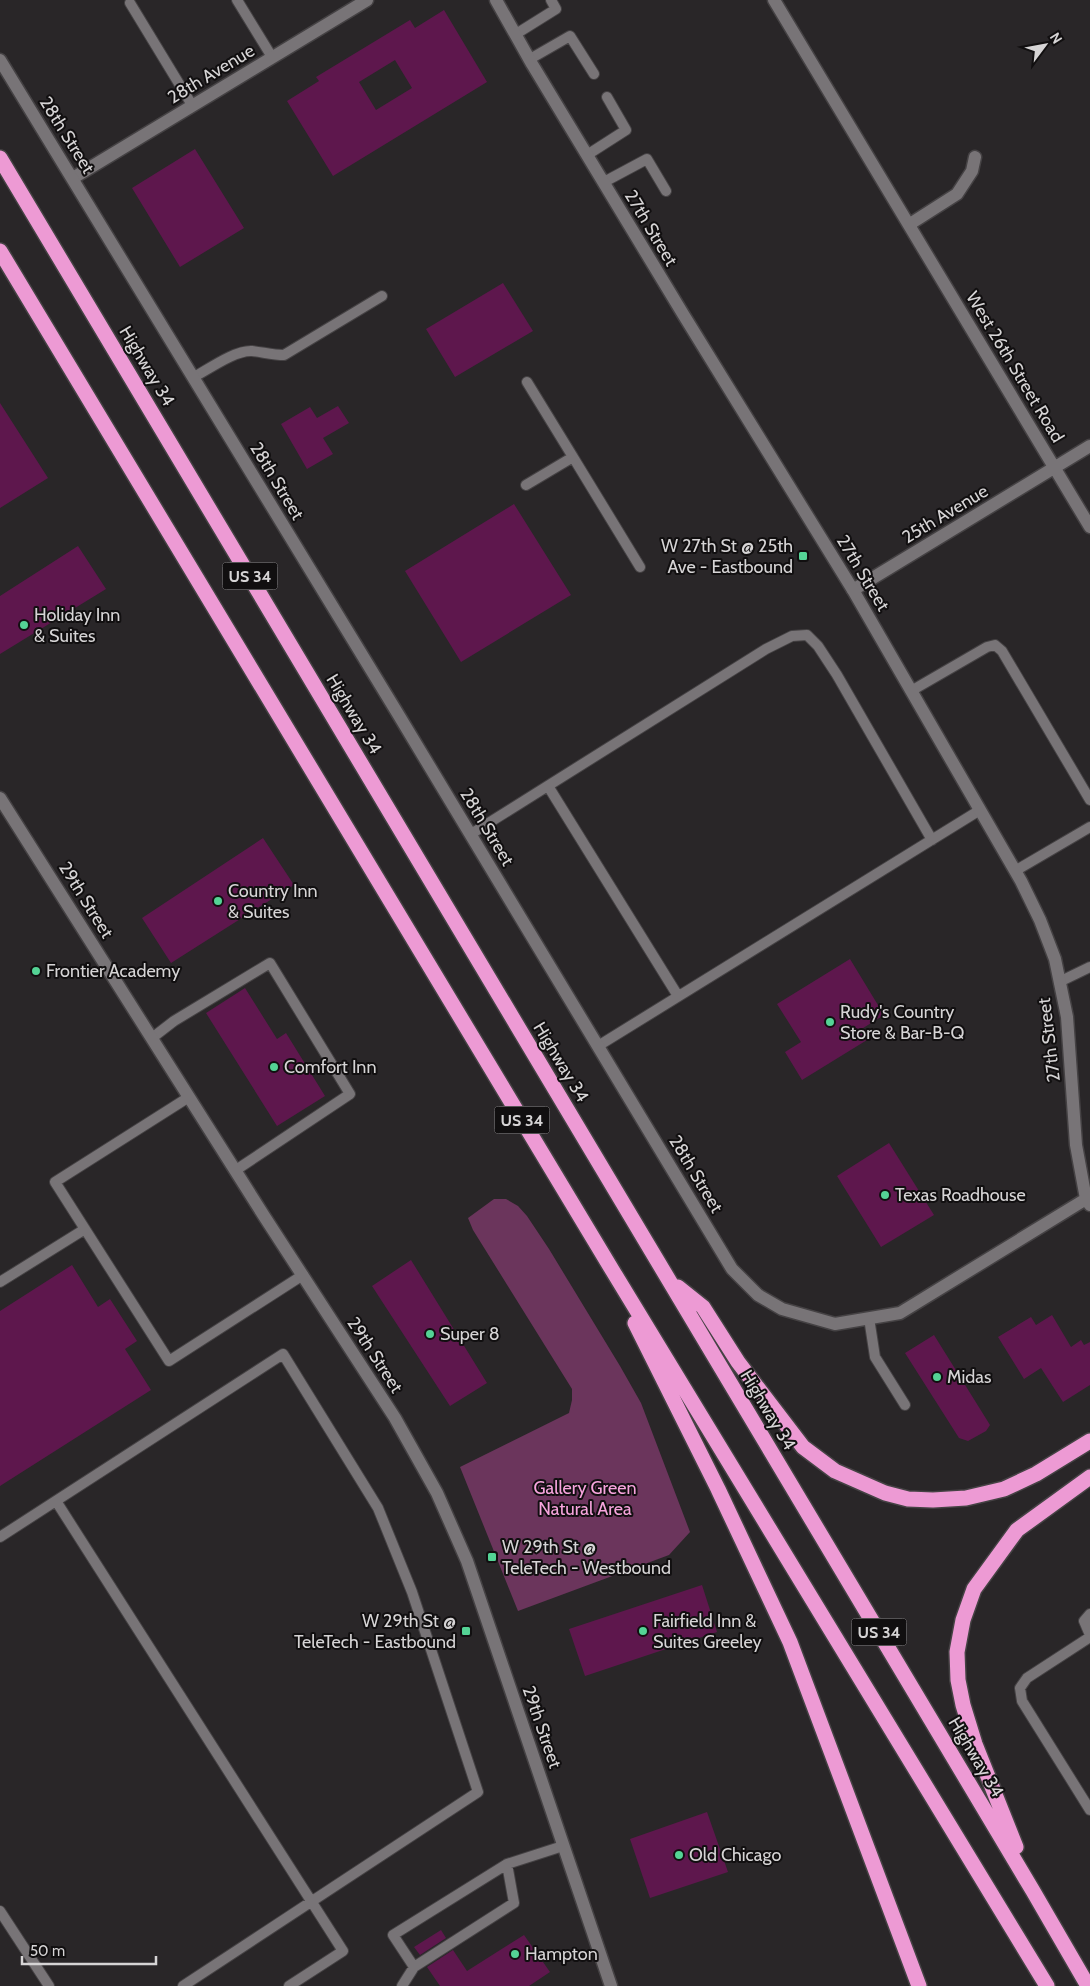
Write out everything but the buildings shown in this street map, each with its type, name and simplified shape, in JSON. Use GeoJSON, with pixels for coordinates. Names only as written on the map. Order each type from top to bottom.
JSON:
{"type":"FeatureCollection","features":[{"type":"Feature","properties":{"kind":"highway","name":"Highway 34"},"geometry":{"type":"LineString","coordinates":[[0,158],[1088,1986]]}},
{"type":"Feature","properties":{"kind":"highway","name":"US 34"},"geometry":{"type":"LineString","coordinates":[[0,251],[614,1274],[1047,1986]]}},
{"type":"Feature","properties":{"kind":"highway"},"geometry":{"type":"LineString","coordinates":[[614,1274],[643,1342],[718,1489],[790,1642],[919,1986]]}},
{"type":"Feature","properties":{"kind":"highway"},"geometry":{"type":"LineString","coordinates":[[668,1279],[702,1307],[738,1362],[803,1447],[835,1471],[885,1493],[908,1499],[933,1500],[966,1498],[1004,1489],[1036,1474],[1090,1441]]}},
{"type":"Feature","properties":{"kind":"highway"},"geometry":{"type":"LineString","coordinates":[[1033,1891],[974,1744],[958,1680],[957,1652],[963,1620],[974,1589],[1017,1530],[1088,1477]]}},
{"type":"Feature","properties":{"kind":"street","name":"28th Avenue"},"geometry":{"type":"LineString","coordinates":[[73,178],[366,0]]}},
{"type":"Feature","properties":{"kind":"street","name":"27th Street"},"geometry":{"type":"LineString","coordinates":[[496,0],[587,155],[853,590],[1015,871],[1040,920],[1054,959],[1067,1017],[1076,1145],[1088,1202]]}},
{"type":"Feature","properties":{"kind":"street","name":"West 26th Street Road"},"geometry":{"type":"LineString","coordinates":[[775,0],[1090,527]]}},
{"type":"Feature","properties":{"kind":"street","name":"28th Street"},"geometry":{"type":"LineString","coordinates":[[0,60],[471,834],[732,1269],[758,1295],[782,1309],[835,1324],[900,1313],[1088,1202]]}},
{"type":"Feature","properties":{"kind":"street"},"geometry":{"type":"LineString","coordinates":[[910,224],[957,194],[972,171],[975,157]]}},
{"type":"Feature","properties":{"kind":"street","name":"25th Avenue"},"geometry":{"type":"LineString","coordinates":[[853,590],[1090,446]]}},
{"type":"Feature","properties":{"kind":"street","name":"29th Street"},"geometry":{"type":"LineString","coordinates":[[0,798],[395,1418],[437,1493],[467,1561],[611,1986]]}},
{"type":"Feature","properties":{"kind":"lane"},"geometry":{"type":"LineString","coordinates":[[237,0],[272,57]]}},
{"type":"Feature","properties":{"kind":"lane"},"geometry":{"type":"LineString","coordinates":[[516,34],[556,8],[551,0]]}},
{"type":"Feature","properties":{"kind":"lane"},"geometry":{"type":"LineString","coordinates":[[130,3],[192,106]]}},
{"type":"Feature","properties":{"kind":"lane"},"geometry":{"type":"LineString","coordinates":[[530,59],[570,36],[594,74]]}},
{"type":"Feature","properties":{"kind":"lane"},"geometry":{"type":"LineString","coordinates":[[587,155],[626,130],[607,97]]}},
{"type":"Feature","properties":{"kind":"lane"},"geometry":{"type":"LineString","coordinates":[[604,182],[647,159],[666,191]]}},
{"type":"Feature","properties":{"kind":"lane"},"geometry":{"type":"LineString","coordinates":[[194,377],[229,358],[251,351],[284,355],[382,296]]}},
{"type":"Feature","properties":{"kind":"lane"},"geometry":{"type":"LineString","coordinates":[[527,382],[640,567]]}},
{"type":"Feature","properties":{"kind":"lane"},"geometry":{"type":"LineString","coordinates":[[526,485],[573,457]]}},
{"type":"Feature","properties":{"kind":"lane"},"geometry":{"type":"LineString","coordinates":[[471,834],[766,649],[792,636],[807,635],[818,646],[837,675],[932,840]]}},
{"type":"Feature","properties":{"kind":"lane"},"geometry":{"type":"LineString","coordinates":[[912,691],[987,647],[995,645],[1002,651],[1090,800]]}},
{"type":"Feature","properties":{"kind":"lane"},"geometry":{"type":"LineString","coordinates":[[548,786],[678,996]]}},
{"type":"Feature","properties":{"kind":"lane"},"geometry":{"type":"LineString","coordinates":[[598,1046],[980,810]]}},
{"type":"Feature","properties":{"kind":"lane"},"geometry":{"type":"LineString","coordinates":[[1015,871],[1090,826]]}},
{"type":"Feature","properties":{"kind":"lane"},"geometry":{"type":"LineString","coordinates":[[152,1038],[174,1021],[270,963],[350,1094],[236,1170]]}},
{"type":"Feature","properties":{"kind":"lane"},"geometry":{"type":"LineString","coordinates":[[1059,982],[1090,967]]}},
{"type":"Feature","properties":{"kind":"lane"},"geometry":{"type":"LineString","coordinates":[[189,1097],[55,1182],[169,1361],[303,1276]]}},
{"type":"Feature","properties":{"kind":"lane"},"geometry":{"type":"LineString","coordinates":[[0,1282],[85,1229]]}},
{"type":"Feature","properties":{"kind":"lane"},"geometry":{"type":"LineString","coordinates":[[869,1318],[875,1357],[905,1404]]}},
{"type":"Feature","properties":{"kind":"lane"},"geometry":{"type":"LineString","coordinates":[[0,1537],[283,1354],[378,1508],[412,1592],[478,1792],[312,1903],[183,1986]]}},
{"type":"Feature","properties":{"kind":"lane"},"geometry":{"type":"LineString","coordinates":[[56,1501],[343,1951],[289,1986]]}},
{"type":"Feature","properties":{"kind":"lane"},"geometry":{"type":"LineString","coordinates":[[1090,1614],[1084,1621],[1090,1636],[1027,1678],[1020,1688],[1022,1701],[1090,1810]]}},
{"type":"Feature","properties":{"kind":"lane"},"geometry":{"type":"LineString","coordinates":[[414,1967],[393,1935],[507,1864],[563,1846]]}},
{"type":"Feature","properties":{"kind":"lane"},"geometry":{"type":"LineString","coordinates":[[402,1986],[414,1967],[514,1904],[507,1864]]}},
{"type":"Feature","properties":{"kind":"lane"},"geometry":{"type":"LineString","coordinates":[[0,1911],[49,1986]]}},
{"type":"Feature","properties":{"kind":"green space","name":"Gallery Green Natural Area"},"geometry":{"type":"Polygon","coordinates":[[[494,1199],[506,1199],[518,1206],[527,1216],[620,1366],[641,1403],[690,1532],[669,1555],[518,1611],[460,1467],[569,1413],[572,1389],[473,1230],[468,1218],[494,1199]]]}},
{"type":"Feature","properties":{"kind":"place","name":"W 27th St @ 25th Ave - Eastbound"},"geometry":{"type":"Point","coordinates":[803,556]}},
{"type":"Feature","properties":{"kind":"place","name":"Holiday Inn & Suites"},"geometry":{"type":"Point","coordinates":[24,625]}},
{"type":"Feature","properties":{"kind":"place","name":"Country Inn & Suites"},"geometry":{"type":"Point","coordinates":[218,901]}},
{"type":"Feature","properties":{"kind":"place","name":"Frontier Academy"},"geometry":{"type":"Point","coordinates":[36,971]}},
{"type":"Feature","properties":{"kind":"place","name":"Rudy's Country Store & Bar-B-Q"},"geometry":{"type":"Point","coordinates":[830,1022]}},
{"type":"Feature","properties":{"kind":"place","name":"Comfort Inn"},"geometry":{"type":"Point","coordinates":[274,1067]}},
{"type":"Feature","properties":{"kind":"place","name":"Texas Roadhouse"},"geometry":{"type":"Point","coordinates":[885,1195]}},
{"type":"Feature","properties":{"kind":"place","name":"Super 8"},"geometry":{"type":"Point","coordinates":[430,1334]}},
{"type":"Feature","properties":{"kind":"place","name":"Midas"},"geometry":{"type":"Point","coordinates":[937,1377]}},
{"type":"Feature","properties":{"kind":"place","name":"W 29th St @ TeleTech - Westbound"},"geometry":{"type":"Point","coordinates":[492,1557]}},
{"type":"Feature","properties":{"kind":"place","name":"W 29th St @ TeleTech - Eastbound"},"geometry":{"type":"Point","coordinates":[466,1631]}},
{"type":"Feature","properties":{"kind":"place","name":"Fairfield Inn & Suites Greeley"},"geometry":{"type":"Point","coordinates":[643,1631]}},
{"type":"Feature","properties":{"kind":"place","name":"Old Chicago"},"geometry":{"type":"Point","coordinates":[679,1855]}},
{"type":"Feature","properties":{"kind":"place","name":"Hampton"},"geometry":{"type":"Point","coordinates":[515,1954]}}]}
